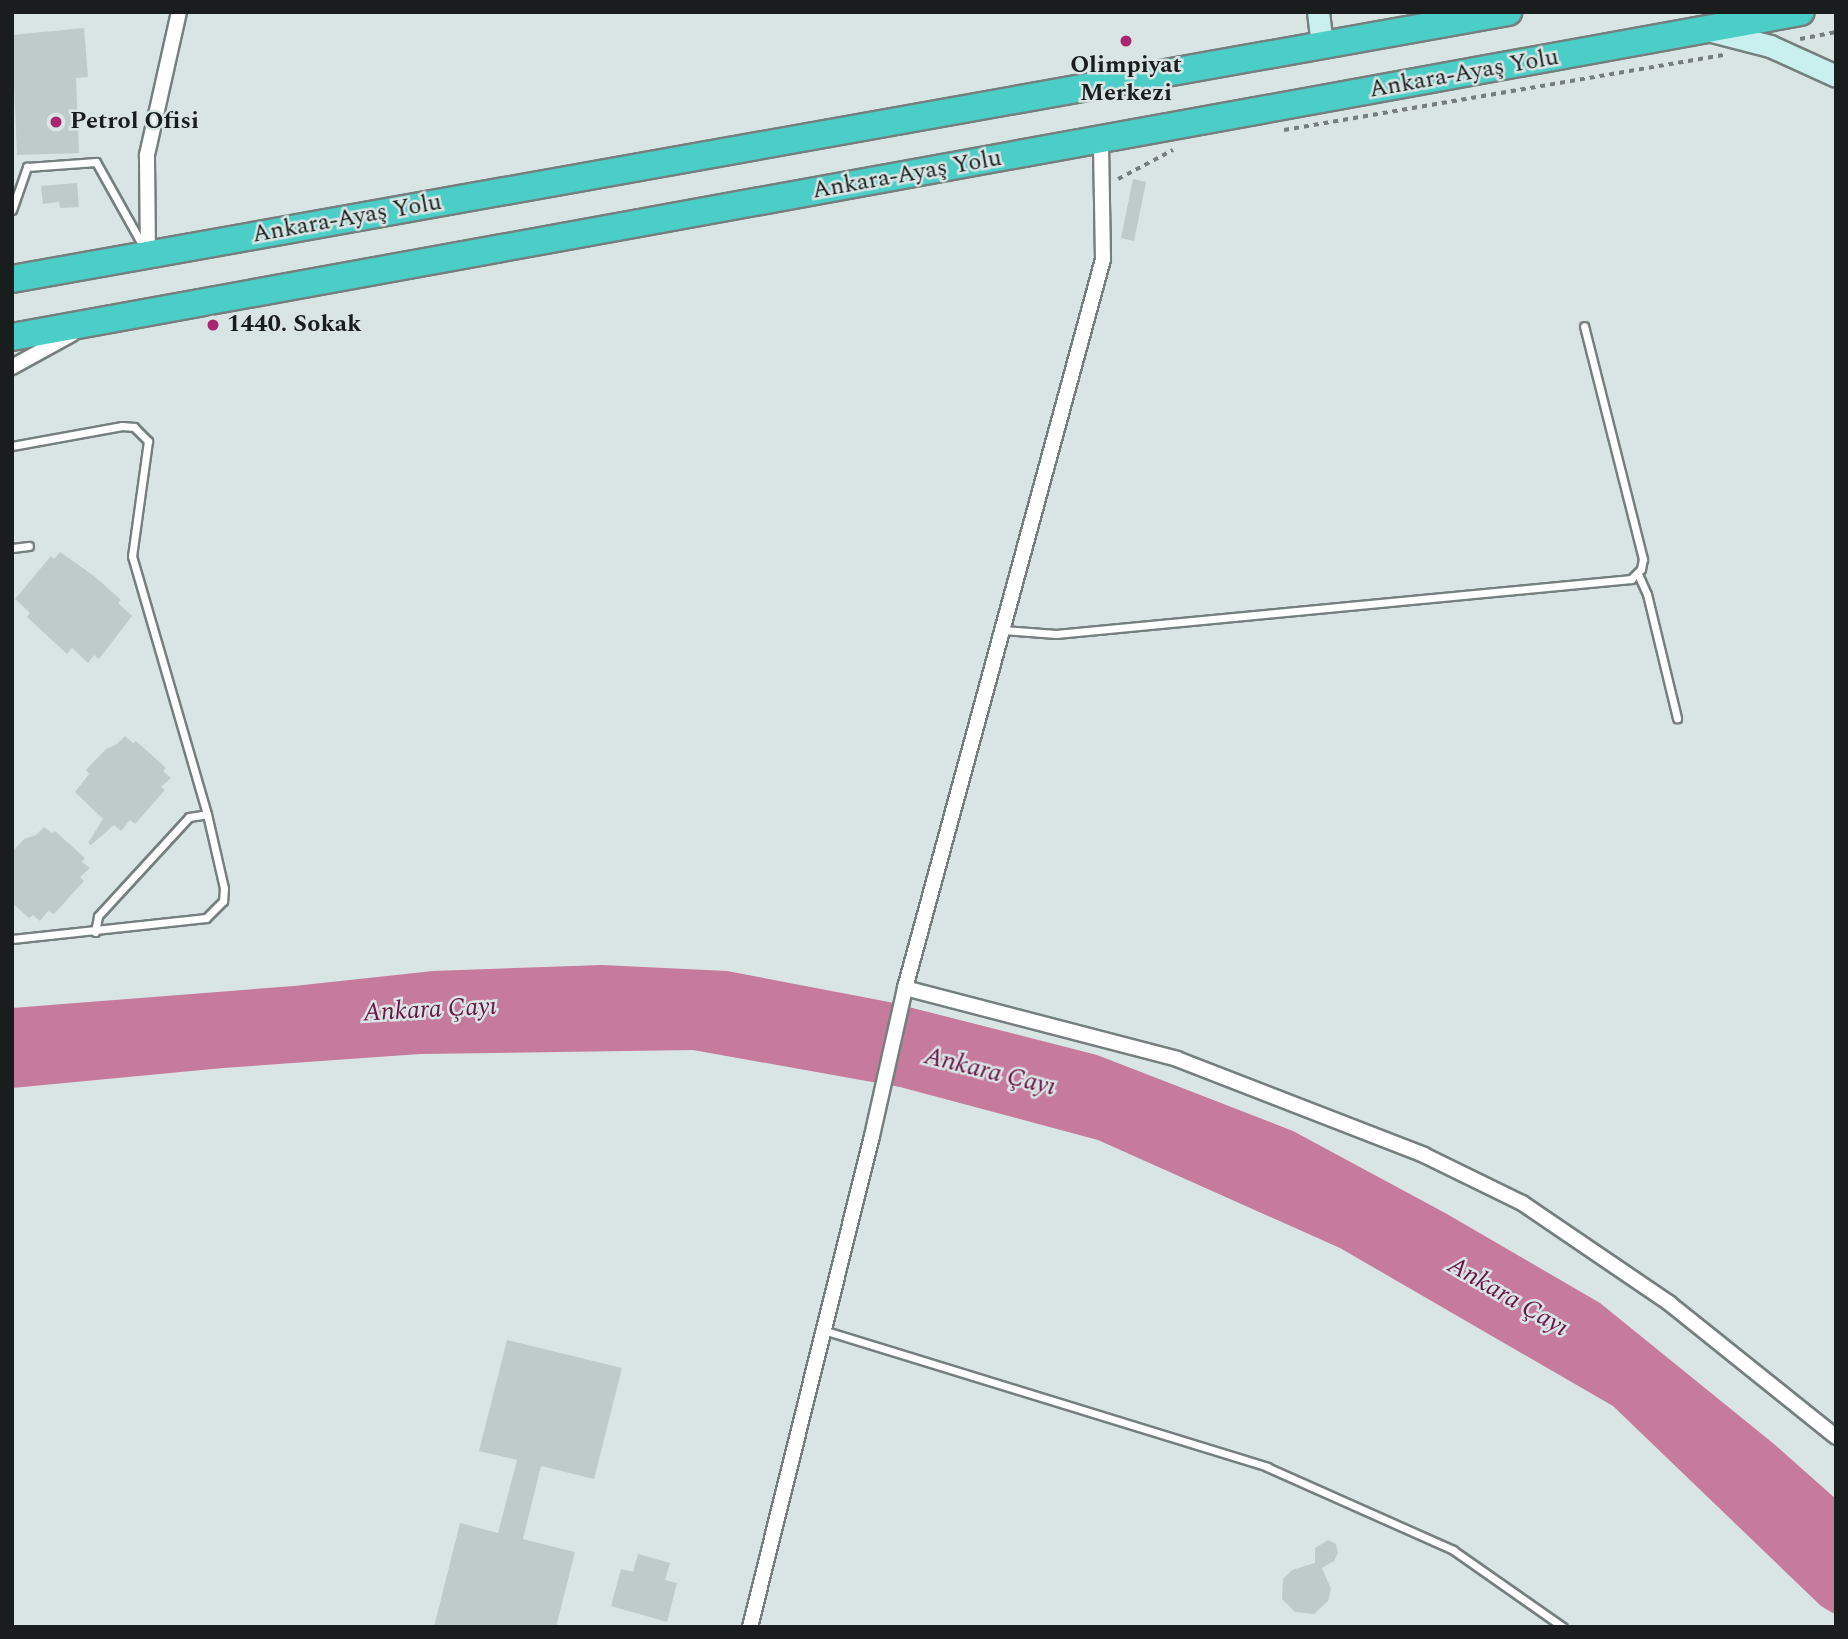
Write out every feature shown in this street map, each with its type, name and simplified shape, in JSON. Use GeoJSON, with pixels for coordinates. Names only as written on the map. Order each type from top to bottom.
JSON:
{"type":"FeatureCollection","features":[{"type":"Feature","properties":{"kind":"highway","name":"Ankara-Ayaş Yolu"},"geometry":{"type":"LineString","coordinates":[[12,279],[1508,12]]}},
{"type":"Feature","properties":{"kind":"highway","name":"Ankara-Ayaş Yolu"},"geometry":{"type":"LineString","coordinates":[[12,337],[1801,12]]}},
{"type":"Feature","properties":{"kind":"main road"},"geometry":{"type":"LineString","coordinates":[[1320,15],[1322,46]]}},
{"type":"Feature","properties":{"kind":"main road"},"geometry":{"type":"LineString","coordinates":[[1707,29],[1770,46],[1836,76]]}},
{"type":"Feature","properties":{"kind":"street"},"geometry":{"type":"LineString","coordinates":[[148,254],[147,155],[179,12]]}},
{"type":"Feature","properties":{"kind":"street"},"geometry":{"type":"LineString","coordinates":[[750,1627],[872,1136],[905,988],[1103,259],[1101,140]]}},
{"type":"Feature","properties":{"kind":"street"},"geometry":{"type":"LineString","coordinates":[[12,367],[91,323]]}},
{"type":"Feature","properties":{"kind":"street"},"geometry":{"type":"LineString","coordinates":[[905,988],[1177,1059],[1424,1155],[1522,1203],[1657,1295],[1836,1437]]}},
{"type":"Feature","properties":{"kind":"lane"},"geometry":{"type":"LineString","coordinates":[[12,210],[27,167],[96,162],[148,254]]}},
{"type":"Feature","properties":{"kind":"lane"},"geometry":{"type":"LineString","coordinates":[[1003,630],[1056,634],[1626,580],[1638,574],[1643,559],[1584,326]]}},
{"type":"Feature","properties":{"kind":"lane"},"geometry":{"type":"LineString","coordinates":[[12,446],[122,426],[134,427],[148,441],[132,556],[207,814],[224,888],[223,901],[216,911],[197,920],[12,939]]}},
{"type":"Feature","properties":{"kind":"lane"},"geometry":{"type":"LineString","coordinates":[[12,548],[29,546]]}},
{"type":"Feature","properties":{"kind":"lane"},"geometry":{"type":"LineString","coordinates":[[1638,574],[1645,585],[1676,718]]}},
{"type":"Feature","properties":{"kind":"lane"},"geometry":{"type":"LineString","coordinates":[[95,932],[98,916],[189,817],[207,814]]}},
{"type":"Feature","properties":{"kind":"lane"},"geometry":{"type":"LineString","coordinates":[[823,1330],[1267,1467],[1453,1550],[1563,1627]]}},
{"type":"Feature","properties":{"kind":"path"},"geometry":{"type":"LineString","coordinates":[[1770,46],[1836,32]]}},
{"type":"Feature","properties":{"kind":"path"},"geometry":{"type":"LineString","coordinates":[[1283,130],[1735,53]]}},
{"type":"Feature","properties":{"kind":"path"},"geometry":{"type":"LineString","coordinates":[[1102,187],[1163,154],[1184,148]]}},
{"type":"Feature","properties":{"kind":"water","name":"Ankara Çayı"},"geometry":{"type":"Polygon","coordinates":[[[602,965],[727,971],[889,1002],[1097,1055],[1293,1131],[1447,1214],[1600,1303],[1774,1444],[1836,1499],[1836,1615],[1821,1606],[1613,1406],[1340,1248],[1098,1140],[900,1087],[693,1050],[420,1054],[223,1068],[12,1088],[12,1008],[294,986],[433,971],[602,965]]]}},
{"type":"Feature","properties":{"kind":"building"},"geometry":{"type":"Polygon","coordinates":[[[84,28],[88,77],[76,78],[79,153],[17,155],[12,35],[84,28]]]}},
{"type":"Feature","properties":{"kind":"building"},"geometry":{"type":"Polygon","coordinates":[[[1133,179],[1146,182],[1134,241],[1121,238],[1133,179]]]}},
{"type":"Feature","properties":{"kind":"building"},"geometry":{"type":"Polygon","coordinates":[[[77,183],[79,207],[60,208],[59,202],[43,204],[41,186],[77,183]]]}},
{"type":"Feature","properties":{"kind":"building"},"geometry":{"type":"Polygon","coordinates":[[[60,552],[94,576],[121,600],[118,603],[132,616],[99,659],[94,655],[88,663],[72,648],[67,654],[27,617],[30,613],[15,599],[51,556],[54,559],[60,552]]]}},
{"type":"Feature","properties":{"kind":"building"},"geometry":{"type":"Polygon","coordinates":[[[125,736],[133,743],[136,741],[166,768],[163,771],[171,778],[161,787],[165,790],[135,824],[130,820],[121,831],[114,825],[91,845],[88,843],[103,819],[75,792],[89,774],[86,770],[106,749],[125,736]]]}},
{"type":"Feature","properties":{"kind":"building"},"geometry":{"type":"Polygon","coordinates":[[[44,827],[52,833],[55,831],[85,858],[82,862],[90,868],[80,877],[84,881],[54,914],[48,911],[40,921],[33,915],[29,918],[12,903],[12,852],[24,839],[36,835],[44,827]]]}},
{"type":"Feature","properties":{"kind":"building"},"geometry":{"type":"Polygon","coordinates":[[[507,1340],[622,1368],[594,1479],[541,1466],[523,1539],[575,1552],[556,1627],[434,1627],[460,1523],[498,1533],[517,1460],[479,1451],[507,1340]]]}},
{"type":"Feature","properties":{"kind":"building"},"geometry":{"type":"Polygon","coordinates":[[[1328,1540],[1336,1544],[1338,1553],[1334,1561],[1322,1568],[1331,1589],[1328,1601],[1314,1614],[1295,1612],[1282,1599],[1283,1579],[1292,1570],[1315,1563],[1315,1548],[1328,1540]]]}},
{"type":"Feature","properties":{"kind":"building"},"geometry":{"type":"Polygon","coordinates":[[[638,1554],[670,1563],[665,1580],[677,1583],[667,1622],[611,1606],[621,1569],[633,1572],[638,1554]]]}},
{"type":"Feature","properties":{"kind":"place","name":"Olimpiyat Merkezi"},"geometry":{"type":"Point","coordinates":[1126,41]}},
{"type":"Feature","properties":{"kind":"place","name":"Petrol Ofisi"},"geometry":{"type":"Point","coordinates":[56,122]}},
{"type":"Feature","properties":{"kind":"place","name":"1440. Sokak"},"geometry":{"type":"Point","coordinates":[213,325]}}]}
